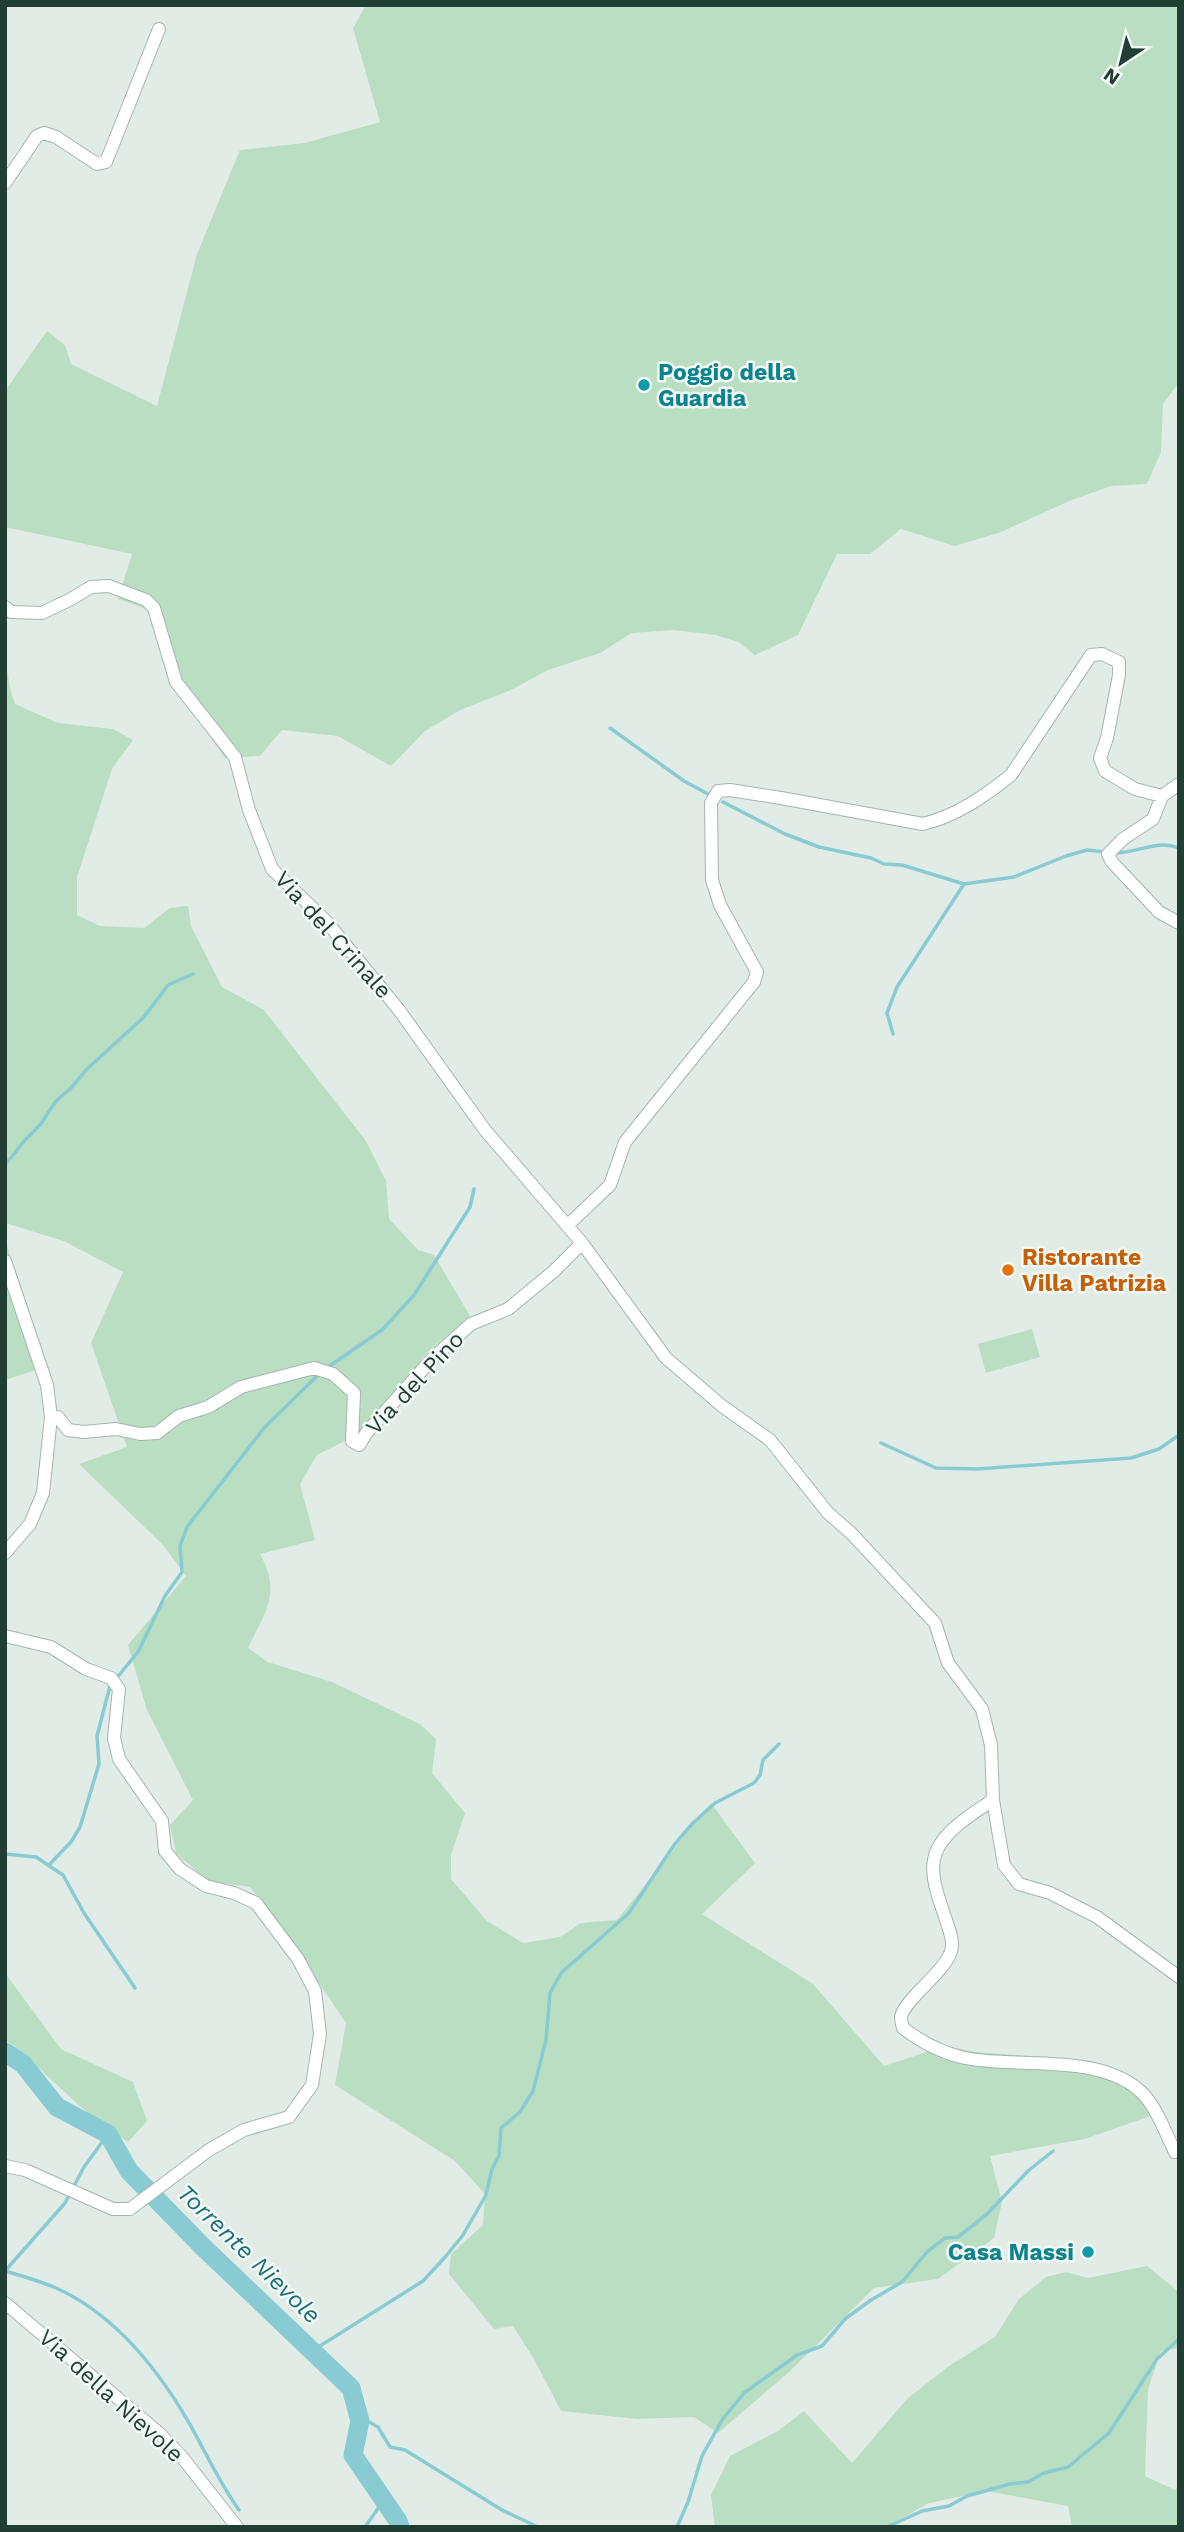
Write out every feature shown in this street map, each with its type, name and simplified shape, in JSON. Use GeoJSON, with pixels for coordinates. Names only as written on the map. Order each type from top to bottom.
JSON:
{"type":"FeatureCollection","features":[{"type":"Feature","properties":{"kind":"street"},"geometry":{"type":"LineString","coordinates":[[5,183],[37,136],[44,133],[56,137],[97,164],[106,162],[159,29]]}},
{"type":"Feature","properties":{"kind":"street","name":"Via del Crinale"},"geometry":{"type":"LineString","coordinates":[[5,607],[12,612],[42,613],[91,587],[109,586],[146,600],[154,608],[176,682],[234,757],[249,810],[272,869],[326,921],[399,1010],[485,1130],[582,1243],[666,1357],[722,1406],[770,1440],[828,1513],[851,1533],[935,1623],[948,1663],[982,1709],[991,1745],[993,1800],[1004,1865],[1018,1884],[1050,1893],[1097,1917],[1179,1977]]}},
{"type":"Feature","properties":{"kind":"street"},"geometry":{"type":"LineString","coordinates":[[567,1226],[610,1185],[625,1142],[754,982],[757,972],[720,905],[712,880],[710,803],[719,791],[769,796],[923,824],[946,818],[994,789],[1011,775],[1091,655],[1102,654],[1119,662],[1107,738],[1100,758],[1105,771],[1135,789],[1162,796]]}},
{"type":"Feature","properties":{"kind":"street"},"geometry":{"type":"LineString","coordinates":[[1179,784],[1162,796],[1153,819],[1123,839],[1108,854],[1112,862],[1159,912],[1179,923]]}},
{"type":"Feature","properties":{"kind":"street","name":"Via del Pino"},"geometry":{"type":"LineString","coordinates":[[51,1417],[58,1417],[68,1430],[84,1432],[116,1429],[140,1434],[157,1433],[180,1416],[208,1407],[241,1387],[314,1368],[332,1374],[354,1393],[352,1441],[359,1445],[367,1432],[432,1359],[471,1324],[508,1309],[554,1271],[582,1243]]}},
{"type":"Feature","properties":{"kind":"street"},"geometry":{"type":"LineString","coordinates":[[5,1261],[47,1385],[51,1417],[43,1493],[30,1524],[5,1553]]}},
{"type":"Feature","properties":{"kind":"street"},"geometry":{"type":"LineString","coordinates":[[5,1636],[51,1647],[86,1669],[111,1678],[119,1689],[114,1738],[120,1759],[162,1821],[165,1851],[180,1869],[206,1886],[256,1903],[298,1959],[315,1991],[320,2034],[312,2085],[289,2117],[244,2130],[209,2150],[130,2209],[113,2209],[25,2170],[5,2166]]}},
{"type":"Feature","properties":{"kind":"street"},"geometry":{"type":"LineString","coordinates":[[993,1800],[953,1830],[939,1847],[934,1859],[933,1874],[951,1938],[952,1951],[945,1964],[907,2007],[901,2017],[903,2028],[914,2037],[946,2052],[967,2058],[1102,2071],[1131,2083],[1146,2097],[1175,2152],[1179,2151]]}},
{"type":"Feature","properties":{"kind":"street","name":"Via della Nievole"},"geometry":{"type":"LineString","coordinates":[[5,2303],[159,2433],[182,2457],[237,2527]]}},
{"type":"Feature","properties":{"kind":"green space"},"geometry":{"type":"Polygon","coordinates":[[[366,5],[1179,5],[1179,382],[1163,404],[1161,452],[1147,484],[1111,486],[1069,501],[1001,532],[955,546],[901,529],[870,554],[837,554],[798,635],[755,655],[738,642],[716,635],[673,630],[632,633],[600,653],[548,670],[511,690],[460,710],[425,731],[391,766],[338,736],[282,730],[260,756],[225,758],[170,681],[152,611],[118,599],[132,554],[5,527],[5,391],[47,331],[65,345],[71,364],[157,406],[197,254],[240,150],[305,143],[380,122],[353,28],[366,5]]]}},
{"type":"Feature","properties":{"kind":"green space"},"geometry":{"type":"Polygon","coordinates":[[[5,599],[8,611],[5,632],[5,599]]]}},
{"type":"Feature","properties":{"kind":"green space"},"geometry":{"type":"Polygon","coordinates":[[[5,650],[15,704],[58,723],[113,729],[133,740],[112,769],[77,877],[77,915],[100,926],[144,928],[170,908],[188,906],[191,926],[222,987],[264,1010],[366,1141],[386,1181],[389,1219],[418,1250],[434,1255],[470,1316],[427,1353],[361,1433],[317,1455],[300,1484],[315,1540],[260,1554],[270,1580],[269,1602],[248,1648],[268,1662],[332,1682],[420,1724],[436,1739],[432,1773],[465,1813],[451,1855],[451,1879],[487,1921],[523,1943],[560,1937],[581,1923],[617,1920],[711,1803],[755,1863],[702,1914],[813,1984],[884,2066],[945,2046],[976,2052],[1092,2061],[1146,2087],[1159,2113],[1085,2139],[990,2156],[1002,2202],[994,2238],[938,2279],[874,2288],[788,2373],[718,2433],[694,2417],[637,2419],[561,2411],[513,2326],[494,2329],[449,2274],[451,2254],[483,2225],[485,2194],[455,2161],[335,2085],[346,2023],[285,1933],[250,1887],[208,1881],[176,1853],[170,1825],[193,1800],[147,1710],[128,1645],[186,1576],[163,1545],[79,1464],[127,1447],[91,1343],[123,1272],[64,1241],[5,1223],[5,650]]]}},
{"type":"Feature","properties":{"kind":"green space"},"geometry":{"type":"Polygon","coordinates":[[[5,1240],[48,1366],[5,1380],[5,1240]]]}},
{"type":"Feature","properties":{"kind":"green space"},"geometry":{"type":"Polygon","coordinates":[[[1032,1329],[1040,1357],[986,1373],[978,1344],[1032,1329]]]}},
{"type":"Feature","properties":{"kind":"green space"},"geometry":{"type":"Polygon","coordinates":[[[5,1973],[61,2049],[133,2082],[147,2121],[128,2142],[82,2108],[5,2040],[5,1973]]]}},
{"type":"Feature","properties":{"kind":"green space"},"geometry":{"type":"Polygon","coordinates":[[[1147,2266],[1179,2292],[1179,2348],[1161,2351],[1148,2389],[1145,2476],[1175,2490],[1179,2485],[1179,2527],[1072,2527],[1068,2506],[986,2491],[929,2503],[886,2527],[715,2527],[711,2495],[730,2456],[778,2431],[804,2411],[852,2463],[907,2399],[949,2366],[995,2337],[1019,2299],[1046,2277],[1066,2272],[1088,2278],[1147,2266]]]}},
{"type":"Feature","properties":{"kind":"waterway"},"geometry":{"type":"LineString","coordinates":[[610,728],[684,781],[708,794]]}},
{"type":"Feature","properties":{"kind":"waterway"},"geometry":{"type":"LineString","coordinates":[[723,802],[785,834],[819,847],[871,858],[884,864],[902,865],[964,884],[1014,877],[1087,850],[1105,852]]}},
{"type":"Feature","properties":{"kind":"waterway"},"geometry":{"type":"LineString","coordinates":[[1116,853],[1163,845],[1179,848]]}},
{"type":"Feature","properties":{"kind":"waterway"},"geometry":{"type":"LineString","coordinates":[[893,1034],[887,1013],[897,987],[964,884]]}},
{"type":"Feature","properties":{"kind":"waterway"},"geometry":{"type":"LineString","coordinates":[[5,1165],[40,1125],[56,1101],[144,1017],[168,985],[193,974]]}},
{"type":"Feature","properties":{"kind":"waterway"},"geometry":{"type":"LineString","coordinates":[[328,1367],[382,1330],[414,1295],[470,1207],[474,1189]]}},
{"type":"Feature","properties":{"kind":"waterway"},"geometry":{"type":"LineString","coordinates":[[115,1680],[138,1652],[165,1596],[182,1572],[180,1546],[187,1527],[264,1428],[319,1374]]}},
{"type":"Feature","properties":{"kind":"waterway"},"geometry":{"type":"LineString","coordinates":[[881,1443],[936,1468],[977,1469],[1131,1458],[1159,1449],[1179,1435]]}},
{"type":"Feature","properties":{"kind":"waterway"},"geometry":{"type":"LineString","coordinates":[[49,1865],[71,1842],[80,1827],[99,1764],[97,1736],[110,1686]]}},
{"type":"Feature","properties":{"kind":"waterway"},"geometry":{"type":"LineString","coordinates":[[312,2351],[423,2281],[463,2235],[486,2195],[492,2169],[499,2156],[501,2128],[520,2112],[533,2091],[546,2040],[550,1993],[561,1973],[629,1913],[674,1845],[693,1823],[715,1803],[754,1783],[760,1775],[763,1760],[779,1744]]}},
{"type":"Feature","properties":{"kind":"waterway"},"geometry":{"type":"LineString","coordinates":[[5,1854],[36,1857],[63,1875],[84,1913],[135,1988]]}},
{"type":"Feature","properties":{"kind":"waterway","name":"Torrente Nievole"},"geometry":{"type":"LineString","coordinates":[[5,2052],[23,2064],[57,2107],[108,2134],[129,2171],[203,2247],[351,2388],[360,2421],[353,2455],[400,2527]]}},
{"type":"Feature","properties":{"kind":"waterway"},"geometry":{"type":"LineString","coordinates":[[5,2271],[65,2203],[84,2167],[108,2134]]}},
{"type":"Feature","properties":{"kind":"waterway"},"geometry":{"type":"LineString","coordinates":[[677,2527],[702,2456],[722,2420],[744,2393],[797,2355],[822,2346],[845,2319],[902,2282],[927,2252],[945,2238],[958,2237],[986,2215],[1029,2170],[1053,2151]]}},
{"type":"Feature","properties":{"kind":"waterway"},"geometry":{"type":"LineString","coordinates":[[5,2271],[50,2285],[77,2299],[97,2312],[132,2344],[176,2401],[239,2510]]}},
{"type":"Feature","properties":{"kind":"waterway"},"geometry":{"type":"LineString","coordinates":[[887,2527],[922,2511],[949,2506],[967,2496],[1028,2482],[1044,2473],[1068,2467],[1109,2433],[1157,2359],[1179,2339]]}},
{"type":"Feature","properties":{"kind":"waterway"},"geometry":{"type":"LineString","coordinates":[[358,2416],[378,2427],[390,2447],[405,2450],[502,2510],[538,2527]]}},
{"type":"Feature","properties":{"kind":"waterway"},"geometry":{"type":"LineString","coordinates":[[365,2527],[384,2500]]}},
{"type":"Feature","properties":{"kind":"place","name":"Poggio della Guardia"},"geometry":{"type":"Point","coordinates":[644,385]}},
{"type":"Feature","properties":{"kind":"place","name":"Ristorante Villa Patrizia"},"geometry":{"type":"Point","coordinates":[1008,1270]}},
{"type":"Feature","properties":{"kind":"place","name":"Casa Massi"},"geometry":{"type":"Point","coordinates":[1088,2252]}}]}
